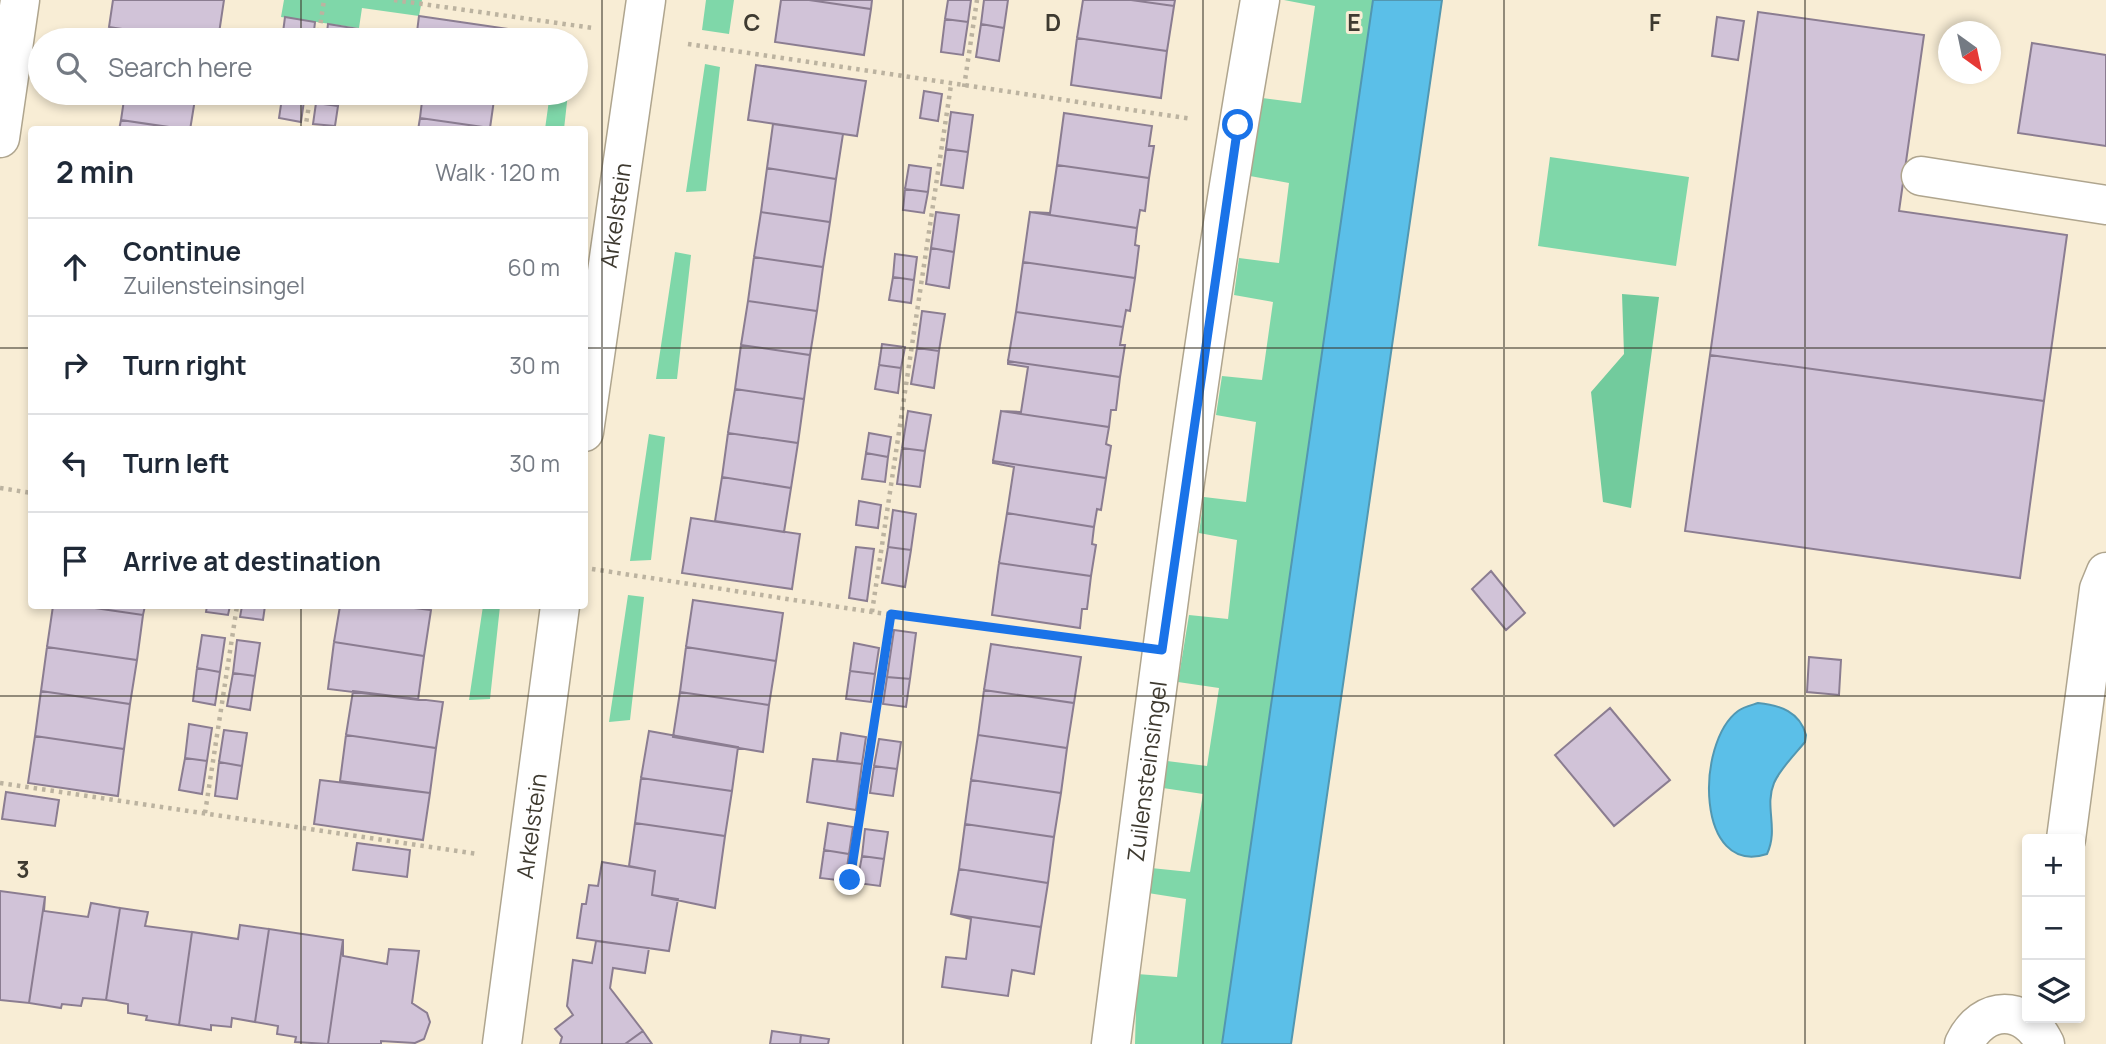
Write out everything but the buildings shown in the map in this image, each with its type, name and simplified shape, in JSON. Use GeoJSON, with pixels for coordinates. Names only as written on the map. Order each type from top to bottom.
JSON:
{"type":"FeatureCollection","features":[{"type":"Feature","properties":{"kind":"street"},"geometry":{"type":"LineString","coordinates":[[0,138],[20,0]]}},
{"type":"Feature","properties":{"kind":"street","name":"Zuilensteinsingel"},"geometry":{"type":"LineString","coordinates":[[1111,1044],[1162,650],[1238,125],[1260,0]]}},
{"type":"Feature","properties":{"kind":"street","name":"Arkelstein"},"geometry":{"type":"LineString","coordinates":[[588,404],[643,18]]}},
{"type":"Feature","properties":{"kind":"street"},"geometry":{"type":"LineString","coordinates":[[1921,176],[2106,205]]}},
{"type":"Feature","properties":{"kind":"street"},"geometry":{"type":"LineString","coordinates":[[2067,834],[2099,589],[2106,572]]}},
{"type":"Feature","properties":{"kind":"street","name":"Arkelstein"},"geometry":{"type":"LineString","coordinates":[[502,1044],[524,861],[560,609]]}},
{"type":"Feature","properties":{"kind":"street"},"geometry":{"type":"LineString","coordinates":[[1964,1044],[1970,1031],[1994,1015],[2021,1016],[2037,1028]]}},
{"type":"Feature","properties":{"kind":"path"},"geometry":{"type":"LineString","coordinates":[[320,28],[324,0]]}},
{"type":"Feature","properties":{"kind":"path"},"geometry":{"type":"LineString","coordinates":[[394,0],[643,18],[951,85],[1238,125]]}},
{"type":"Feature","properties":{"kind":"path"},"geometry":{"type":"LineString","coordinates":[[964,87],[977,0]]}},
{"type":"Feature","properties":{"kind":"path"},"geometry":{"type":"LineString","coordinates":[[872,612],[951,85]]}},
{"type":"Feature","properties":{"kind":"path"},"geometry":{"type":"LineString","coordinates":[[306,126],[308,105]]}},
{"type":"Feature","properties":{"kind":"path"},"geometry":{"type":"LineString","coordinates":[[0,488],[28,492]]}},
{"type":"Feature","properties":{"kind":"path"},"geometry":{"type":"LineString","coordinates":[[588,569],[872,612],[1162,650]]}},
{"type":"Feature","properties":{"kind":"path"},"geometry":{"type":"LineString","coordinates":[[205,813],[237,609]]}},
{"type":"Feature","properties":{"kind":"path"},"geometry":{"type":"LineString","coordinates":[[850,880],[891,614]]}},
{"type":"Feature","properties":{"kind":"path"},"geometry":{"type":"LineString","coordinates":[[0,783],[524,861]]}},
{"type":"Feature","properties":{"kind":"green space"},"geometry":{"type":"Polygon","coordinates":[[[284,0],[422,0],[419,16],[362,8],[359,28],[281,17],[284,0]]]}},
{"type":"Feature","properties":{"kind":"green space"},"geometry":{"type":"Polygon","coordinates":[[[706,0],[734,0],[729,34],[702,30],[706,0]]]}},
{"type":"Feature","properties":{"kind":"green space"},"geometry":{"type":"Polygon","coordinates":[[[1284,0],[1373,0],[1222,1044],[1135,1044],[1137,974],[1177,977],[1186,899],[1148,893],[1151,868],[1190,872],[1203,794],[1163,788],[1167,761],[1207,766],[1219,688],[1178,682],[1189,615],[1228,619],[1237,540],[1199,533],[1204,497],[1246,502],[1256,422],[1216,415],[1222,376],[1262,380],[1273,302],[1234,295],[1239,258],[1279,263],[1289,183],[1250,176],[1262,98],[1301,103],[1315,6],[1284,0]]]}},
{"type":"Feature","properties":{"kind":"green space"},"geometry":{"type":"Polygon","coordinates":[[[705,64],[720,67],[706,191],[686,192],[705,64]]]}},
{"type":"Feature","properties":{"kind":"green space"},"geometry":{"type":"Polygon","coordinates":[[[548,105],[567,105],[564,126],[545,126],[548,105]]]}},
{"type":"Feature","properties":{"kind":"green space"},"geometry":{"type":"Polygon","coordinates":[[[1550,157],[1689,177],[1676,266],[1538,246],[1550,157]]]}},
{"type":"Feature","properties":{"kind":"green space"},"geometry":{"type":"Polygon","coordinates":[[[675,252],[691,255],[677,379],[656,379],[675,252]]]}},
{"type":"Feature","properties":{"kind":"green space"},"geometry":{"type":"Polygon","coordinates":[[[1622,294],[1659,297],[1631,508],[1603,502],[1591,392],[1624,354],[1622,294]]]}},
{"type":"Feature","properties":{"kind":"green space"},"geometry":{"type":"Polygon","coordinates":[[[649,434],[665,437],[651,560],[630,561],[649,434]]]}},
{"type":"Feature","properties":{"kind":"green space"},"geometry":{"type":"Polygon","coordinates":[[[628,595],[644,597],[630,720],[609,722],[628,595]]]}},
{"type":"Feature","properties":{"kind":"green space"},"geometry":{"type":"Polygon","coordinates":[[[483,609],[500,609],[490,699],[469,700],[483,609]]]}},
{"type":"Feature","properties":{"kind":"water"},"geometry":{"type":"Polygon","coordinates":[[[1373,0],[1442,0],[1291,1044],[1222,1044],[1373,0]]]}},
{"type":"Feature","properties":{"kind":"water"},"geometry":{"type":"Polygon","coordinates":[[[1758,703],[1774,706],[1794,715],[1806,735],[1805,742],[1784,767],[1771,792],[1772,835],[1767,854],[1744,856],[1726,846],[1715,827],[1710,803],[1710,776],[1714,750],[1724,727],[1738,711],[1758,703]]]}},
{"type":"Feature","properties":{"kind":"route"},"geometry":{"type":"LineString","coordinates":[[850,880],[891,614],[1162,650],[1238,125]]}}]}
